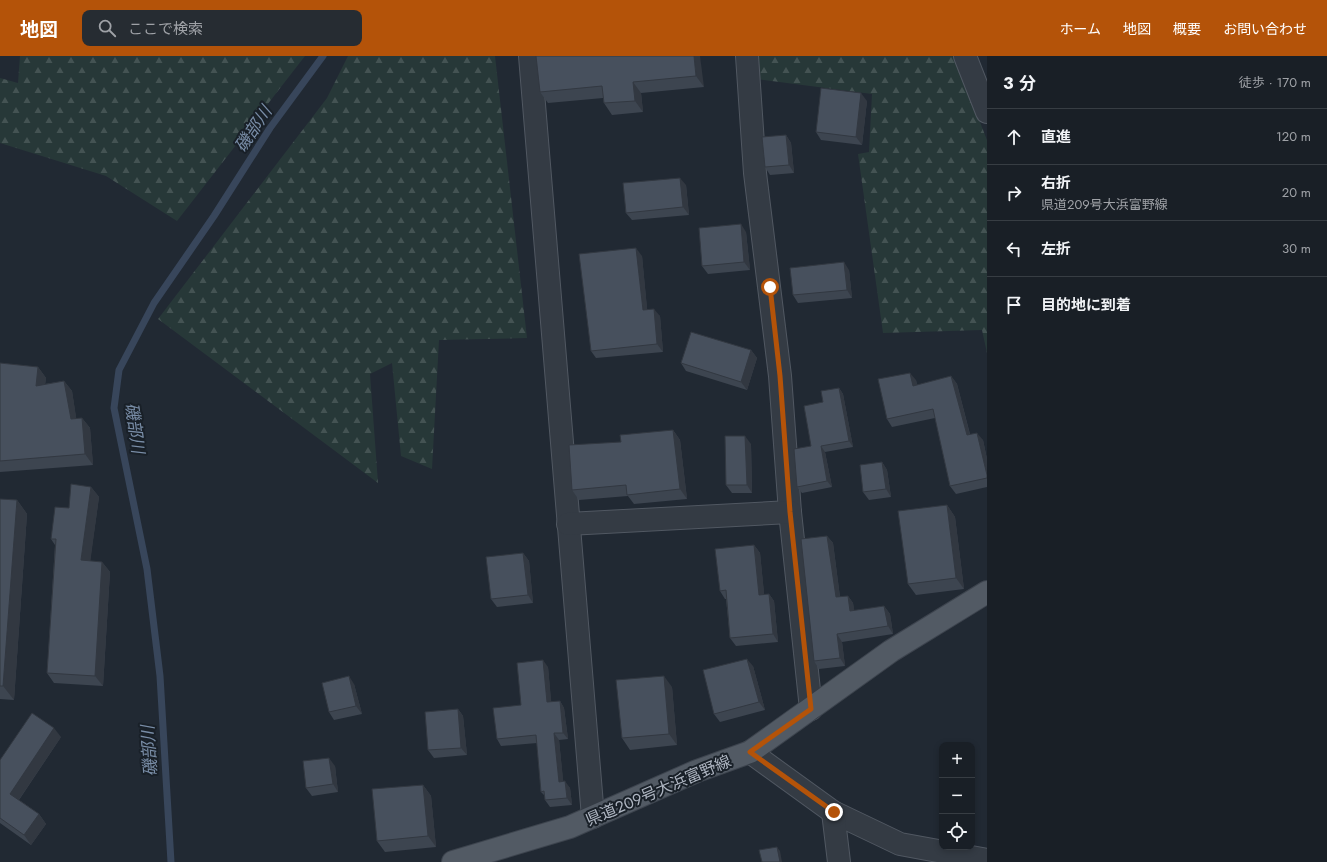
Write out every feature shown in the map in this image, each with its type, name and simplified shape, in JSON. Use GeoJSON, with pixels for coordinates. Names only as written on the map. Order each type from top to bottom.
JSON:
{"type":"FeatureCollection","features":[{"type":"Feature","properties":{"kind":"main road","name":"県道209号大浜富野線"},"geometry":{"type":"LineString","coordinates":[[453,862],[570,827],[697,770],[750,752],[891,651],[987,592]]}},
{"type":"Feature","properties":{"kind":"street"},"geometry":{"type":"LineString","coordinates":[[530,56],[593,817]]}},
{"type":"Feature","properties":{"kind":"street"},"geometry":{"type":"LineString","coordinates":[[747,56],[755,174],[780,376],[790,512],[811,709]]}},
{"type":"Feature","properties":{"kind":"street"},"geometry":{"type":"LineString","coordinates":[[965,56],[987,112]]}},
{"type":"Feature","properties":{"kind":"street"},"geometry":{"type":"LineString","coordinates":[[568,524],[790,512]]}},
{"type":"Feature","properties":{"kind":"street"},"geometry":{"type":"LineString","coordinates":[[750,752],[834,812],[900,844],[987,860]]}},
{"type":"Feature","properties":{"kind":"street"},"geometry":{"type":"LineString","coordinates":[[834,812],[838,862]]}},
{"type":"Feature","properties":{"kind":"green space"},"geometry":{"type":"Polygon","coordinates":[[[20,56],[305,56],[177,221],[106,176],[0,143],[0,78],[18,83],[20,56]]]}},
{"type":"Feature","properties":{"kind":"green space"},"geometry":{"type":"Polygon","coordinates":[[[348,56],[495,56],[527,338],[439,340],[432,469],[401,456],[392,363],[370,374],[378,483],[158,319],[327,98],[348,56]]]}},
{"type":"Feature","properties":{"kind":"green space"},"geometry":{"type":"Polygon","coordinates":[[[754,56],[954,56],[987,140],[987,353],[982,330],[883,333],[858,154],[869,152],[872,94],[756,79],[754,56]]]}},
{"type":"Feature","properties":{"kind":"building"},"geometry":{"type":"Polygon","coordinates":[[[536,56],[694,56],[696,76],[633,82],[635,101],[604,103],[602,86],[540,92],[536,56]]]}},
{"type":"Feature","properties":{"kind":"building"},"geometry":{"type":"Polygon","coordinates":[[[821,88],[861,93],[856,137],[816,132],[821,88]]]}},
{"type":"Feature","properties":{"kind":"building"},"geometry":{"type":"Polygon","coordinates":[[[786,135],[789,165],[765,167],[762,137],[786,135]]]}},
{"type":"Feature","properties":{"kind":"building"},"geometry":{"type":"Polygon","coordinates":[[[680,178],[683,207],[626,213],[623,183],[680,178]]]}},
{"type":"Feature","properties":{"kind":"building"},"geometry":{"type":"Polygon","coordinates":[[[741,224],[744,262],[702,266],[699,228],[741,224]]]}},
{"type":"Feature","properties":{"kind":"building"},"geometry":{"type":"Polygon","coordinates":[[[636,248],[643,310],[654,309],[657,344],[591,351],[579,254],[636,248]]]}},
{"type":"Feature","properties":{"kind":"building"},"geometry":{"type":"Polygon","coordinates":[[[844,262],[847,290],[793,295],[790,268],[844,262]]]}},
{"type":"Feature","properties":{"kind":"building"},"geometry":{"type":"Polygon","coordinates":[[[691,332],[751,350],[741,382],[681,363],[691,332]]]}},
{"type":"Feature","properties":{"kind":"building"},"geometry":{"type":"Polygon","coordinates":[[[0,363],[38,367],[36,386],[64,381],[71,419],[82,418],[85,454],[0,461],[0,363]]]}},
{"type":"Feature","properties":{"kind":"building"},"geometry":{"type":"Polygon","coordinates":[[[910,373],[913,386],[951,376],[967,435],[977,433],[987,478],[950,486],[933,409],[887,419],[878,379],[910,373]]]}},
{"type":"Feature","properties":{"kind":"building"},"geometry":{"type":"Polygon","coordinates":[[[839,388],[849,441],[821,446],[827,481],[797,487],[794,449],[811,446],[804,406],[823,402],[821,391],[839,388]]]}},
{"type":"Feature","properties":{"kind":"building"},"geometry":{"type":"Polygon","coordinates":[[[673,430],[680,489],[627,495],[626,485],[572,490],[569,445],[621,442],[620,435],[673,430]]]}},
{"type":"Feature","properties":{"kind":"building"},"geometry":{"type":"Polygon","coordinates":[[[725,436],[745,436],[747,485],[726,485],[725,436]]]}},
{"type":"Feature","properties":{"kind":"building"},"geometry":{"type":"Polygon","coordinates":[[[882,462],[886,489],[863,492],[860,465],[882,462]]]}},
{"type":"Feature","properties":{"kind":"building"},"geometry":{"type":"Polygon","coordinates":[[[71,484],[91,487],[81,560],[102,562],[95,676],[47,673],[56,539],[51,539],[55,507],[69,508],[71,484]]]}},
{"type":"Feature","properties":{"kind":"building"},"geometry":{"type":"Polygon","coordinates":[[[0,499],[17,500],[3,686],[0,686],[0,499]]]}},
{"type":"Feature","properties":{"kind":"building"},"geometry":{"type":"Polygon","coordinates":[[[947,505],[956,578],[908,584],[898,511],[947,505]]]}},
{"type":"Feature","properties":{"kind":"building"},"geometry":{"type":"Polygon","coordinates":[[[827,536],[836,597],[848,596],[850,611],[884,606],[888,626],[837,634],[840,658],[814,661],[801,539],[827,536]]]}},
{"type":"Feature","properties":{"kind":"building"},"geometry":{"type":"Polygon","coordinates":[[[754,545],[759,595],[769,594],[773,634],[730,638],[726,590],[720,591],[715,549],[754,545]]]}},
{"type":"Feature","properties":{"kind":"building"},"geometry":{"type":"Polygon","coordinates":[[[523,553],[528,595],[491,599],[486,557],[523,553]]]}},
{"type":"Feature","properties":{"kind":"building"},"geometry":{"type":"Polygon","coordinates":[[[747,659],[759,702],[714,714],[703,670],[747,659]]]}},
{"type":"Feature","properties":{"kind":"building"},"geometry":{"type":"Polygon","coordinates":[[[543,660],[547,702],[560,701],[563,733],[554,733],[559,782],[565,781],[567,798],[545,800],[544,791],[541,792],[536,735],[497,739],[493,708],[521,705],[517,663],[543,660]]]}},
{"type":"Feature","properties":{"kind":"building"},"geometry":{"type":"Polygon","coordinates":[[[349,676],[356,706],[329,712],[322,683],[349,676]]]}},
{"type":"Feature","properties":{"kind":"building"},"geometry":{"type":"Polygon","coordinates":[[[664,676],[669,734],[622,738],[616,680],[664,676]]]}},
{"type":"Feature","properties":{"kind":"building"},"geometry":{"type":"Polygon","coordinates":[[[458,709],[461,748],[428,750],[425,712],[458,709]]]}},
{"type":"Feature","properties":{"kind":"building"},"geometry":{"type":"Polygon","coordinates":[[[32,713],[54,728],[10,794],[39,814],[24,835],[0,818],[0,760],[32,713]]]}},
{"type":"Feature","properties":{"kind":"building"},"geometry":{"type":"Polygon","coordinates":[[[329,758],[333,784],[306,788],[303,761],[329,758]]]}},
{"type":"Feature","properties":{"kind":"building"},"geometry":{"type":"Polygon","coordinates":[[[423,785],[428,836],[377,841],[372,789],[423,785]]]}},
{"type":"Feature","properties":{"kind":"building"},"geometry":{"type":"Polygon","coordinates":[[[777,847],[780,862],[762,862],[759,850],[777,847]]]}},
{"type":"Feature","properties":{"kind":"waterway","name":"磯部川"},"geometry":{"type":"LineString","coordinates":[[171,862],[160,676],[147,569],[114,408],[119,370],[154,303],[214,216],[270,128],[323,56]]}},
{"type":"Feature","properties":{"kind":"route"},"geometry":{"type":"LineString","coordinates":[[770,287],[780,376],[790,512],[811,709],[750,752],[834,812]]}}]}
